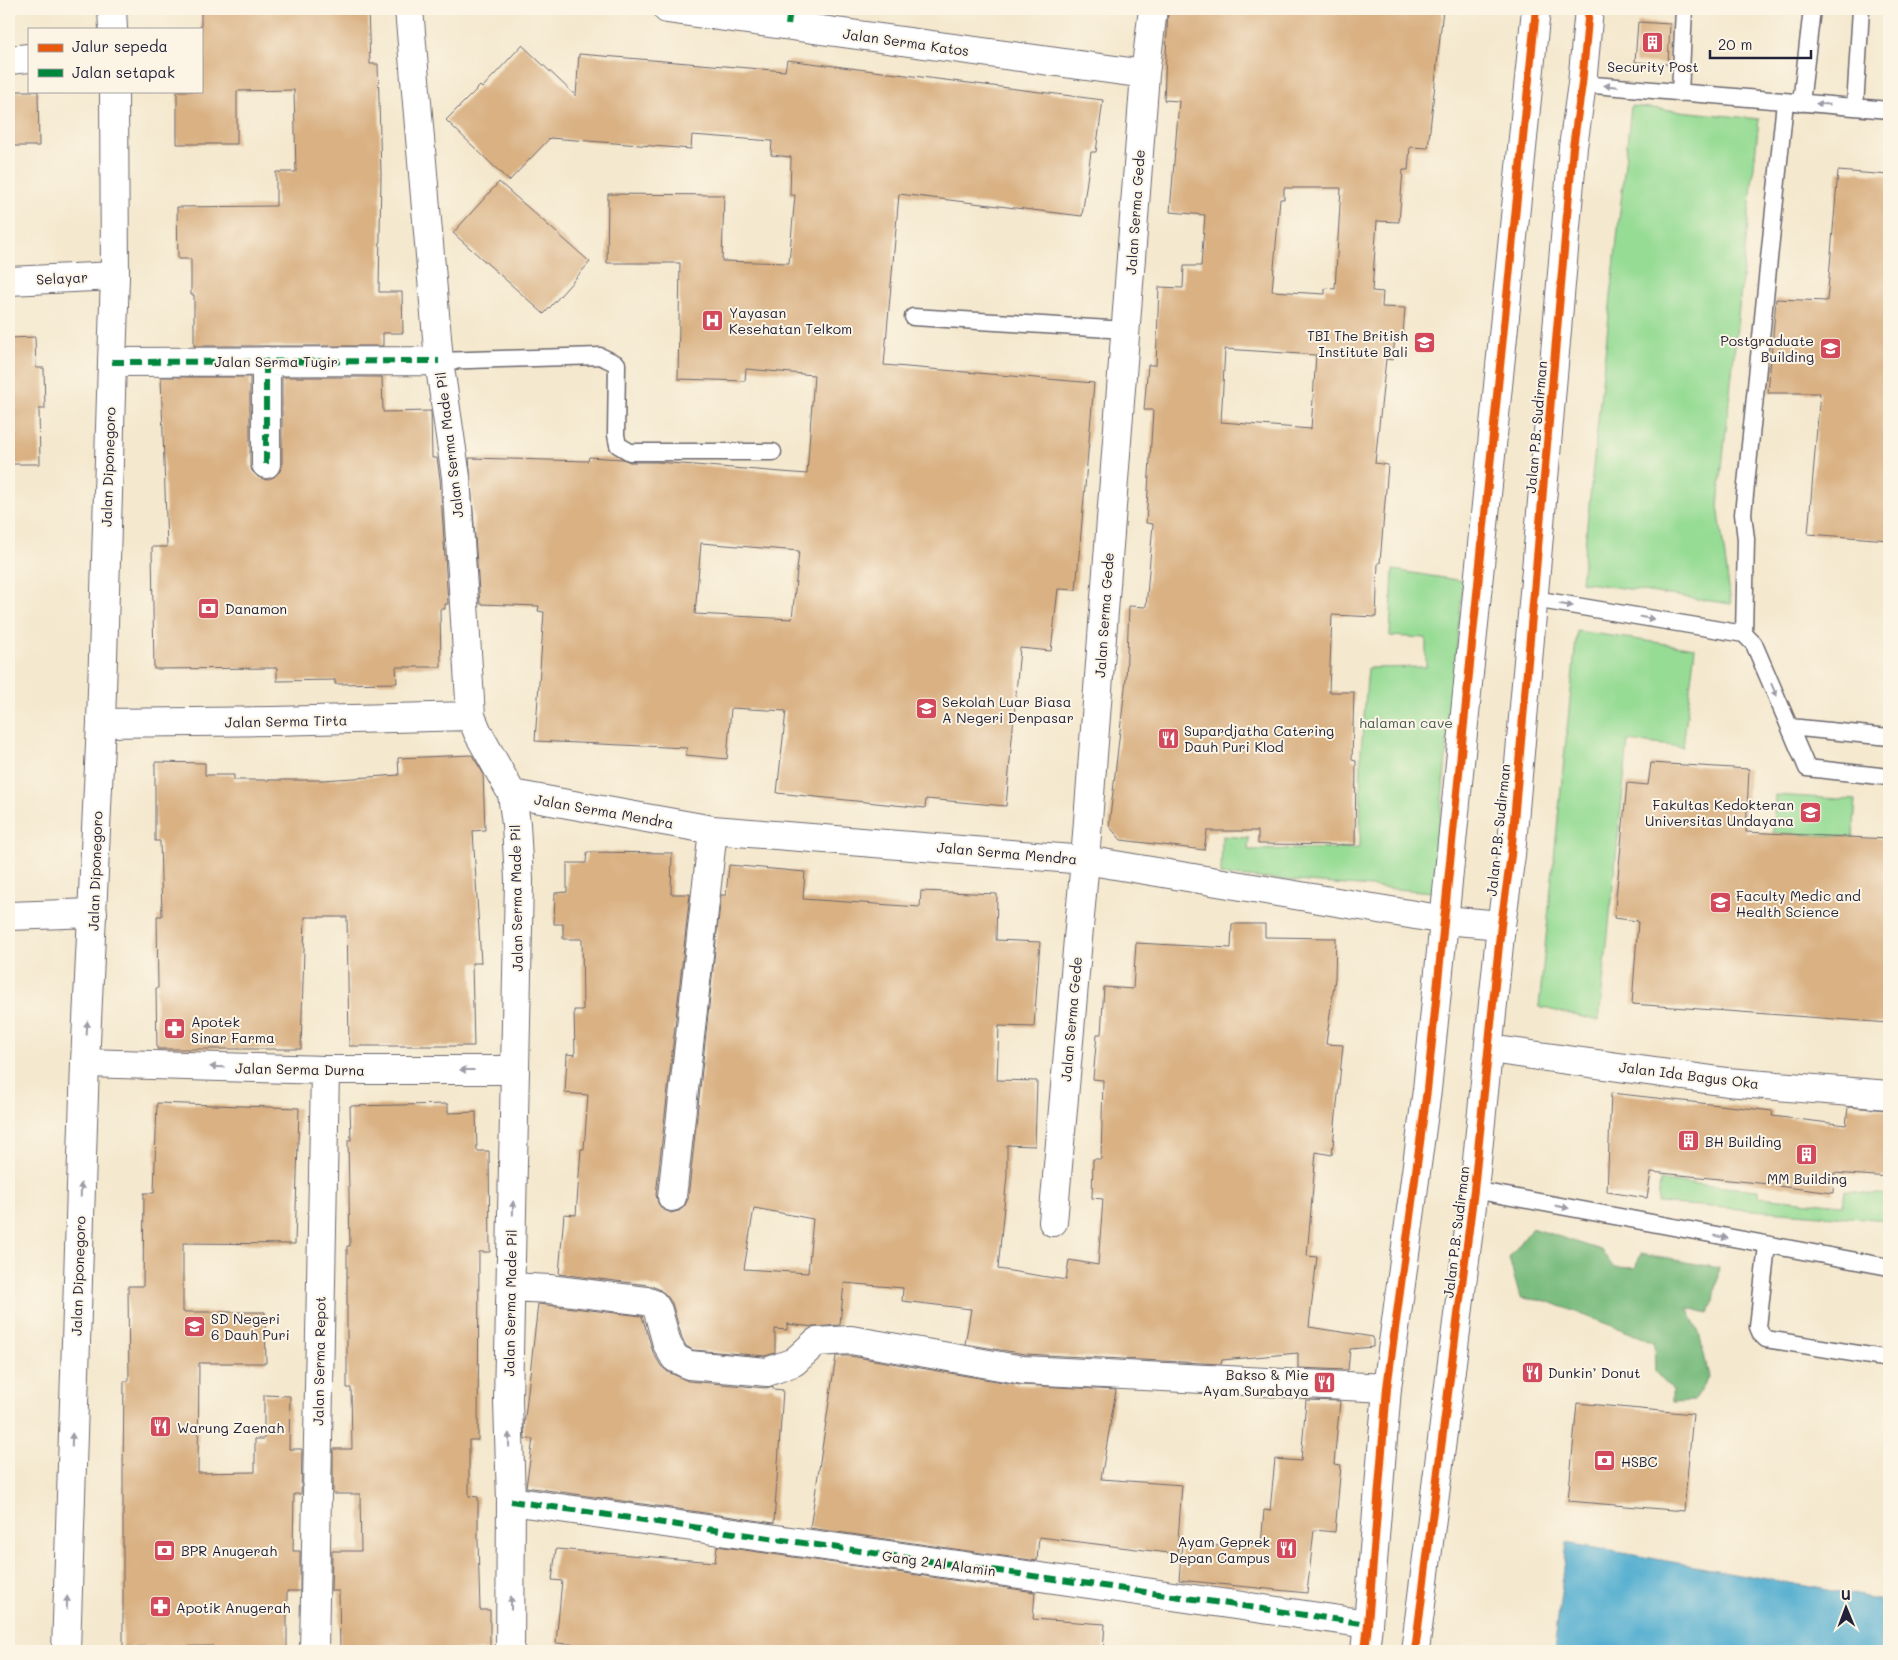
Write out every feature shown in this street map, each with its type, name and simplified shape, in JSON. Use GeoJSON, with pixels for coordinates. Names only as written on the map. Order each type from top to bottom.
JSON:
{"type":"FeatureCollection","features":[{"type":"Feature","properties":{"kind":"street"},"geometry":{"type":"LineString","coordinates":[[112,9],[113,28]]}},
{"type":"Feature","properties":{"kind":"street","name":"Jalan Serma Made Pil"},"geometry":{"type":"LineString","coordinates":[[409,9],[439,361],[456,478],[471,716],[512,794],[516,824],[519,880],[508,1401],[511,1501],[510,1651]]}},
{"type":"Feature","properties":{"kind":"street","name":"Jalan Serma Katos"},"geometry":{"type":"LineString","coordinates":[[667,9],[789,17],[1145,74]]}},
{"type":"Feature","properties":{"kind":"street","name":"Jalan Serma Gede"},"geometry":{"type":"LineString","coordinates":[[1053,1222],[1085,860],[1145,74],[1153,9]]}},
{"type":"Feature","properties":{"kind":"street"},"geometry":{"type":"LineString","coordinates":[[1365,1651],[1387,1388],[1427,1090],[1536,9]]}},
{"type":"Feature","properties":{"kind":"street","name":"Jalan P.B. Sudirman"},"geometry":{"type":"LineString","coordinates":[[1415,1651],[1474,1190],[1501,924],[1510,855],[1573,147],[1582,84],[1589,9]]}},
{"type":"Feature","properties":{"kind":"street"},"geometry":{"type":"LineString","coordinates":[[9,60],[28,58]]}},
{"type":"Feature","properties":{"kind":"street","name":"Jalan Diponegoro"},"geometry":{"type":"LineString","coordinates":[[66,1651],[85,1063],[101,723],[115,276],[114,92]]}},
{"type":"Feature","properties":{"kind":"street","name":"Selayar"},"geometry":{"type":"LineString","coordinates":[[9,281],[115,276]]}},
{"type":"Feature","properties":{"kind":"street","name":"Jalan Serma Tugir"},"geometry":{"type":"LineString","coordinates":[[112,362],[439,361]]}},
{"type":"Feature","properties":{"kind":"street"},"geometry":{"type":"LineString","coordinates":[[266,362],[266,464]]}},
{"type":"Feature","properties":{"kind":"street","name":"Jalan Serma Tirta"},"geometry":{"type":"LineString","coordinates":[[101,723],[272,722],[471,716]]}},
{"type":"Feature","properties":{"kind":"street","name":"Jalan Serma Mendra"},"geometry":{"type":"LineString","coordinates":[[512,794],[713,830],[1085,860],[1445,920],[1501,924]]}},
{"type":"Feature","properties":{"kind":"street"},"geometry":{"type":"LineString","coordinates":[[672,1197],[713,830]]}},
{"type":"Feature","properties":{"kind":"street"},"geometry":{"type":"LineString","coordinates":[[9,916],[93,913]]}},
{"type":"Feature","properties":{"kind":"street","name":"Jalan Ida Bagus Oka"},"geometry":{"type":"LineString","coordinates":[[1489,1049],[1727,1082],[1889,1095]]}},
{"type":"Feature","properties":{"kind":"street","name":"Jalan Serma Durna"},"geometry":{"type":"LineString","coordinates":[[85,1063],[324,1070],[516,1070]]}},
{"type":"Feature","properties":{"kind":"street","name":"Jalan Serma Repot"},"geometry":{"type":"LineString","coordinates":[[314,1651],[324,1070]]}},
{"type":"Feature","properties":{"kind":"street"},"geometry":{"type":"LineString","coordinates":[[511,1287],[549,1289],[646,1301],[654,1304],[658,1311],[667,1344],[675,1358],[689,1365],[767,1372],[794,1362],[816,1342],[850,1340],[1029,1370],[1387,1388]]}},
{"type":"Feature","properties":{"kind":"street","name":"Gang 2 Al Alamin"},"geometry":{"type":"LineString","coordinates":[[511,1501],[1368,1624]]}},
{"type":"Feature","properties":{"kind":"lane"},"geometry":{"type":"LineString","coordinates":[[1680,93],[1684,9]]}},
{"type":"Feature","properties":{"kind":"lane"},"geometry":{"type":"LineString","coordinates":[[1802,103],[1812,9]]}},
{"type":"Feature","properties":{"kind":"lane"},"geometry":{"type":"LineString","coordinates":[[1855,107],[1861,9]]}},
{"type":"Feature","properties":{"kind":"lane"},"geometry":{"type":"LineString","coordinates":[[1582,84],[1889,110]]}},
{"type":"Feature","properties":{"kind":"lane"},"geometry":{"type":"LineString","coordinates":[[1744,634],[1746,539],[1743,514],[1785,102]]}},
{"type":"Feature","properties":{"kind":"lane"},"geometry":{"type":"LineString","coordinates":[[913,317],[1126,330]]}},
{"type":"Feature","properties":{"kind":"lane"},"geometry":{"type":"LineString","coordinates":[[439,361],[600,356],[617,364],[616,435],[618,445],[630,452],[773,452]]}},
{"type":"Feature","properties":{"kind":"lane"},"geometry":{"type":"LineString","coordinates":[[1534,599],[1744,634],[1754,644],[1808,768],[1889,777]]}},
{"type":"Feature","properties":{"kind":"lane"},"geometry":{"type":"LineString","coordinates":[[1790,727],[1889,736]]}},
{"type":"Feature","properties":{"kind":"lane"},"geometry":{"type":"LineString","coordinates":[[1474,1190],[1889,1267]]}},
{"type":"Feature","properties":{"kind":"lane"},"geometry":{"type":"LineString","coordinates":[[1766,1245],[1758,1327],[1766,1339],[1889,1359]]}},
{"type":"Feature","properties":{"kind":"green space"},"geometry":{"type":"Polygon","coordinates":[[[1631,106],[1759,119],[1718,505],[1731,604],[1581,582],[1631,106]]]}},
{"type":"Feature","properties":{"kind":"green space","name":"halaman cave"},"geometry":{"type":"Polygon","coordinates":[[[1393,570],[1463,581],[1433,892],[1221,875],[1222,836],[1249,838],[1248,850],[1360,848],[1361,750],[1368,668],[1426,667],[1426,638],[1390,636],[1393,570]]]}},
{"type":"Feature","properties":{"kind":"green space"},"geometry":{"type":"Polygon","coordinates":[[[1577,631],[1695,648],[1683,747],[1628,741],[1599,1021],[1539,1007],[1577,631]]]}},
{"type":"Feature","properties":{"kind":"green space"},"geometry":{"type":"Polygon","coordinates":[[[1775,795],[1856,800],[1853,837],[1773,833],[1775,795]]]}},
{"type":"Feature","properties":{"kind":"green space"},"geometry":{"type":"Polygon","coordinates":[[[1660,1181],[1758,1190],[1758,1197],[1843,1205],[1845,1191],[1889,1195],[1889,1220],[1658,1203],[1660,1181]]]}},
{"type":"Feature","properties":{"kind":"green space"},"geometry":{"type":"Polygon","coordinates":[[[1532,1228],[1601,1250],[1613,1267],[1635,1268],[1641,1254],[1719,1268],[1714,1301],[1708,1313],[1688,1308],[1699,1332],[1709,1377],[1694,1401],[1672,1402],[1672,1390],[1655,1372],[1654,1342],[1547,1301],[1520,1298],[1509,1258],[1532,1228]]]}},
{"type":"Feature","properties":{"kind":"water"},"geometry":{"type":"Polygon","coordinates":[[[1567,1543],[1889,1601],[1889,1651],[1554,1651],[1567,1543]]]}},
{"type":"Feature","properties":{"kind":"building"},"geometry":{"type":"Polygon","coordinates":[[[201,9],[368,9],[370,64],[378,64],[381,174],[379,292],[402,292],[403,333],[383,333],[383,346],[194,346],[194,295],[191,295],[191,259],[178,259],[177,207],[276,206],[276,172],[296,172],[294,90],[237,91],[237,144],[177,144],[177,92],[202,92],[201,9]]]}},
{"type":"Feature","properties":{"kind":"building"},"geometry":{"type":"Polygon","coordinates":[[[1168,9],[1443,9],[1428,148],[1410,147],[1408,170],[1403,170],[1399,222],[1377,221],[1372,291],[1383,292],[1382,307],[1405,308],[1403,335],[1395,335],[1393,360],[1386,359],[1375,463],[1388,465],[1380,563],[1378,563],[1376,617],[1332,615],[1329,692],[1354,692],[1352,760],[1356,761],[1355,845],[1258,844],[1258,831],[1207,831],[1204,850],[1121,840],[1109,826],[1126,679],[1129,606],[1146,607],[1153,524],[1146,523],[1153,410],[1144,410],[1148,365],[1156,365],[1159,287],[1183,288],[1184,266],[1201,266],[1205,215],[1170,212],[1179,101],[1164,100],[1168,9]],[[1284,188],[1284,199],[1280,199],[1272,291],[1325,294],[1325,288],[1335,289],[1341,188],[1284,188]],[[1225,349],[1221,422],[1311,429],[1316,355],[1225,349]]]}},
{"type":"Feature","properties":{"kind":"building","name":"Security Post"},"geometry":{"type":"Polygon","coordinates":[[[1638,22],[1670,24],[1668,64],[1635,62],[1638,22]]]}},
{"type":"Feature","properties":{"kind":"building"},"geometry":{"type":"Polygon","coordinates":[[[522,45],[576,96],[579,54],[785,71],[787,60],[1103,100],[1096,152],[1091,152],[1082,216],[899,194],[884,365],[1094,383],[1076,590],[1058,589],[1051,651],[1020,648],[1006,806],[926,799],[925,808],[777,793],[786,711],[731,708],[727,759],[686,755],[687,748],[535,741],[544,612],[538,611],[539,606],[480,604],[469,458],[588,461],[589,457],[623,459],[630,462],[657,462],[807,474],[814,375],[746,369],[745,381],[678,379],[680,263],[607,263],[608,194],[724,195],[722,261],[789,263],[795,195],[790,195],[791,157],[771,155],[772,141],[692,135],[691,149],[550,138],[509,181],[446,120],[480,86],[482,88],[522,45]],[[701,543],[695,614],[792,619],[799,551],[701,543]]]}},
{"type":"Feature","properties":{"kind":"building"},"geometry":{"type":"Polygon","coordinates":[[[9,91],[38,92],[39,146],[9,146],[9,91]]]}},
{"type":"Feature","properties":{"kind":"building","name":"Postgraduate Building"},"geometry":{"type":"Polygon","coordinates":[[[1838,171],[1889,175],[1889,540],[1808,534],[1820,393],[1768,393],[1776,299],[1827,301],[1838,171]]]}},
{"type":"Feature","properties":{"kind":"building"},"geometry":{"type":"Polygon","coordinates":[[[499,182],[590,262],[544,314],[453,233],[499,182]]]}},
{"type":"Feature","properties":{"kind":"building"},"geometry":{"type":"Polygon","coordinates":[[[35,337],[36,368],[44,368],[45,409],[39,409],[40,464],[9,464],[9,338],[35,337]]]}},
{"type":"Feature","properties":{"kind":"building"},"geometry":{"type":"Polygon","coordinates":[[[161,377],[250,377],[250,464],[252,471],[258,477],[266,480],[274,477],[280,471],[282,464],[282,377],[382,377],[383,412],[431,411],[432,458],[437,458],[440,479],[448,604],[445,604],[445,609],[440,609],[441,667],[396,667],[397,683],[335,684],[335,680],[277,681],[277,668],[154,669],[152,547],[167,547],[161,377]]]}},
{"type":"Feature","properties":{"kind":"building"},"geometry":{"type":"Polygon","coordinates":[[[472,755],[483,773],[485,830],[473,831],[481,963],[472,963],[474,1046],[349,1046],[347,917],[305,917],[301,1049],[157,1049],[157,916],[162,916],[160,841],[155,841],[155,762],[205,763],[205,775],[234,775],[234,780],[323,780],[399,775],[398,758],[472,755]]]}},
{"type":"Feature","properties":{"kind":"building"},"geometry":{"type":"Polygon","coordinates":[[[1651,763],[1749,769],[1746,832],[1889,839],[1889,1023],[1632,1004],[1638,921],[1614,918],[1627,783],[1648,785],[1651,763]]]}},
{"type":"Feature","properties":{"kind":"building"},"geometry":{"type":"Polygon","coordinates":[[[587,852],[672,853],[671,894],[690,894],[656,1195],[662,1209],[671,1213],[679,1211],[684,1207],[688,1199],[721,895],[726,895],[729,865],[805,872],[803,899],[920,907],[921,891],[997,894],[996,940],[1040,942],[1034,1027],[999,1026],[997,1080],[1037,1081],[1035,1146],[1007,1145],[1007,1175],[998,1269],[1066,1280],[1069,1260],[1098,1265],[1103,1199],[1092,1198],[1093,1159],[1101,1159],[1103,1080],[1093,1079],[1097,1034],[1101,1034],[1104,987],[1133,989],[1136,943],[1231,948],[1232,924],[1265,924],[1265,937],[1336,938],[1335,978],[1326,1044],[1343,1045],[1332,1155],[1316,1152],[1307,1256],[1317,1257],[1309,1327],[1373,1337],[1373,1347],[1350,1349],[1348,1370],[1298,1368],[1298,1353],[1222,1360],[1221,1364],[1025,1354],[965,1344],[971,1309],[902,1301],[903,1288],[844,1283],[840,1325],[814,1327],[787,1324],[787,1330],[775,1329],[775,1353],[765,1356],[693,1350],[686,1346],[682,1338],[672,1303],[659,1289],[648,1285],[559,1274],[564,1214],[576,1215],[581,1149],[584,1149],[588,1095],[565,1093],[567,1054],[575,1055],[574,1010],[583,1010],[582,939],[563,939],[563,924],[554,924],[555,893],[567,892],[567,863],[586,863],[587,852]],[[754,1208],[744,1269],[808,1273],[813,1219],[754,1208]]]}},
{"type":"Feature","properties":{"kind":"building","name":"BH Building"},"geometry":{"type":"Polygon","coordinates":[[[1611,1093],[1773,1111],[1772,1116],[1846,1125],[1848,1107],[1889,1110],[1889,1177],[1834,1173],[1833,1193],[1778,1185],[1651,1172],[1647,1198],[1607,1192],[1611,1093]]]}},
{"type":"Feature","properties":{"kind":"building"},"geometry":{"type":"Polygon","coordinates":[[[157,1103],[299,1108],[295,1244],[183,1243],[183,1312],[265,1312],[266,1363],[199,1363],[198,1473],[255,1472],[255,1439],[264,1439],[264,1395],[290,1396],[289,1449],[302,1449],[301,1494],[294,1494],[293,1551],[300,1551],[300,1591],[287,1591],[287,1651],[214,1651],[213,1646],[123,1647],[124,1381],[129,1381],[128,1286],[143,1286],[144,1193],[154,1193],[157,1103]]]}},
{"type":"Feature","properties":{"kind":"building"},"geometry":{"type":"Polygon","coordinates":[[[448,1104],[448,1113],[476,1112],[477,1151],[489,1151],[490,1252],[479,1252],[478,1440],[469,1440],[469,1496],[478,1497],[480,1610],[490,1610],[490,1650],[426,1651],[426,1648],[340,1651],[339,1591],[331,1591],[332,1551],[361,1551],[360,1494],[333,1494],[333,1449],[352,1449],[351,1388],[347,1388],[347,1246],[350,1246],[348,1140],[351,1140],[350,1106],[448,1104]]]}},
{"type":"Feature","properties":{"kind":"building"},"geometry":{"type":"Polygon","coordinates":[[[538,1304],[642,1316],[653,1352],[661,1366],[668,1372],[688,1381],[766,1388],[773,1386],[773,1389],[783,1390],[774,1523],[526,1487],[533,1439],[525,1439],[524,1426],[538,1304]]]}},
{"type":"Feature","properties":{"kind":"building"},"geometry":{"type":"Polygon","coordinates":[[[836,1356],[850,1356],[1020,1385],[1116,1390],[1101,1479],[1182,1485],[1177,1554],[1039,1537],[1037,1561],[810,1528],[836,1356]]]}},
{"type":"Feature","properties":{"kind":"building"},"geometry":{"type":"Polygon","coordinates":[[[1306,1400],[1340,1401],[1334,1464],[1341,1465],[1335,1532],[1314,1530],[1307,1593],[1179,1580],[1182,1543],[1245,1548],[1245,1544],[1261,1546],[1264,1510],[1270,1511],[1275,1459],[1301,1461],[1306,1400]]]}},
{"type":"Feature","properties":{"kind":"building"},"geometry":{"type":"Polygon","coordinates":[[[1577,1403],[1693,1414],[1684,1511],[1568,1501],[1577,1403]]]}},
{"type":"Feature","properties":{"kind":"building"},"geometry":{"type":"Polygon","coordinates":[[[717,1546],[1035,1592],[1033,1619],[1105,1624],[1103,1651],[647,1651],[556,1643],[562,1581],[552,1580],[556,1549],[715,1562],[717,1546]]]}},
{"type":"Feature","properties":{"kind":"marked path"},"geometry":{"type":"LineString","coordinates":[[788,25],[790,9]]}},
{"type":"Feature","properties":{"kind":"marked path"},"geometry":{"type":"LineString","coordinates":[[266,361],[266,464]]}},
{"type":"Feature","properties":{"kind":"marked path"},"geometry":{"type":"LineString","coordinates":[[112,362],[439,361]]}},
{"type":"Feature","properties":{"kind":"marked path"},"geometry":{"type":"LineString","coordinates":[[511,1501],[1368,1624]]}},
{"type":"Feature","properties":{"kind":"cycle path"},"geometry":{"type":"LineString","coordinates":[[1365,1651],[1387,1388],[1427,1090],[1536,9]]}},
{"type":"Feature","properties":{"kind":"cycle path"},"geometry":{"type":"LineString","coordinates":[[1415,1651],[1474,1190],[1501,925],[1511,855],[1573,147],[1582,84],[1589,9]]}},
{"type":"Feature","properties":{"kind":"place","name":"Security Post"},"geometry":{"type":"Point","coordinates":[1653,43]}},
{"type":"Feature","properties":{"kind":"place","name":"Yayasan Kesehatan Telkom"},"geometry":{"type":"Point","coordinates":[713,320]}},
{"type":"Feature","properties":{"kind":"place","name":"TBI The British Institute Bali"},"geometry":{"type":"Point","coordinates":[1424,343]}},
{"type":"Feature","properties":{"kind":"place","name":"Postgraduate Building"},"geometry":{"type":"Point","coordinates":[1830,348]}},
{"type":"Feature","properties":{"kind":"place","name":"Danamon"},"geometry":{"type":"Point","coordinates":[209,608]}},
{"type":"Feature","properties":{"kind":"place","name":"Sekolah Luar Biasa A Negeri Denpasar"},"geometry":{"type":"Point","coordinates":[926,709]}},
{"type":"Feature","properties":{"kind":"place","name":"Supardjatha Catering Dauh Puri Klod"},"geometry":{"type":"Point","coordinates":[1168,738]}},
{"type":"Feature","properties":{"kind":"place","name":"Fakultas Kedokteran Universitas Undayana"},"geometry":{"type":"Point","coordinates":[1810,812]}},
{"type":"Feature","properties":{"kind":"place","name":"Faculty Medic and Health Science"},"geometry":{"type":"Point","coordinates":[1720,903]}},
{"type":"Feature","properties":{"kind":"place","name":"Apotek Sinar Farma"},"geometry":{"type":"Point","coordinates":[175,1029]}},
{"type":"Feature","properties":{"kind":"place","name":"BH Building"},"geometry":{"type":"Point","coordinates":[1689,1141]}},
{"type":"Feature","properties":{"kind":"place","name":"MM Building"},"geometry":{"type":"Point","coordinates":[1807,1155]}},
{"type":"Feature","properties":{"kind":"place","name":"SD Negeri 6 Dauh Puri"},"geometry":{"type":"Point","coordinates":[195,1326]}},
{"type":"Feature","properties":{"kind":"place","name":"Dunkin’ Donut"},"geometry":{"type":"Point","coordinates":[1532,1372]}},
{"type":"Feature","properties":{"kind":"place","name":"Bakso & Mie Ayam Surabaya"},"geometry":{"type":"Point","coordinates":[1325,1382]}},
{"type":"Feature","properties":{"kind":"place","name":"Warung Zaenah"},"geometry":{"type":"Point","coordinates":[161,1427]}},
{"type":"Feature","properties":{"kind":"place","name":"HSBC"},"geometry":{"type":"Point","coordinates":[1605,1461]}},
{"type":"Feature","properties":{"kind":"place","name":"Ayam Geprek Depan Campus"},"geometry":{"type":"Point","coordinates":[1286,1549]}},
{"type":"Feature","properties":{"kind":"place","name":"BPR Anugerah"},"geometry":{"type":"Point","coordinates":[165,1550]}},
{"type":"Feature","properties":{"kind":"place","name":"Apotik Anugerah"},"geometry":{"type":"Point","coordinates":[160,1607]}}]}
